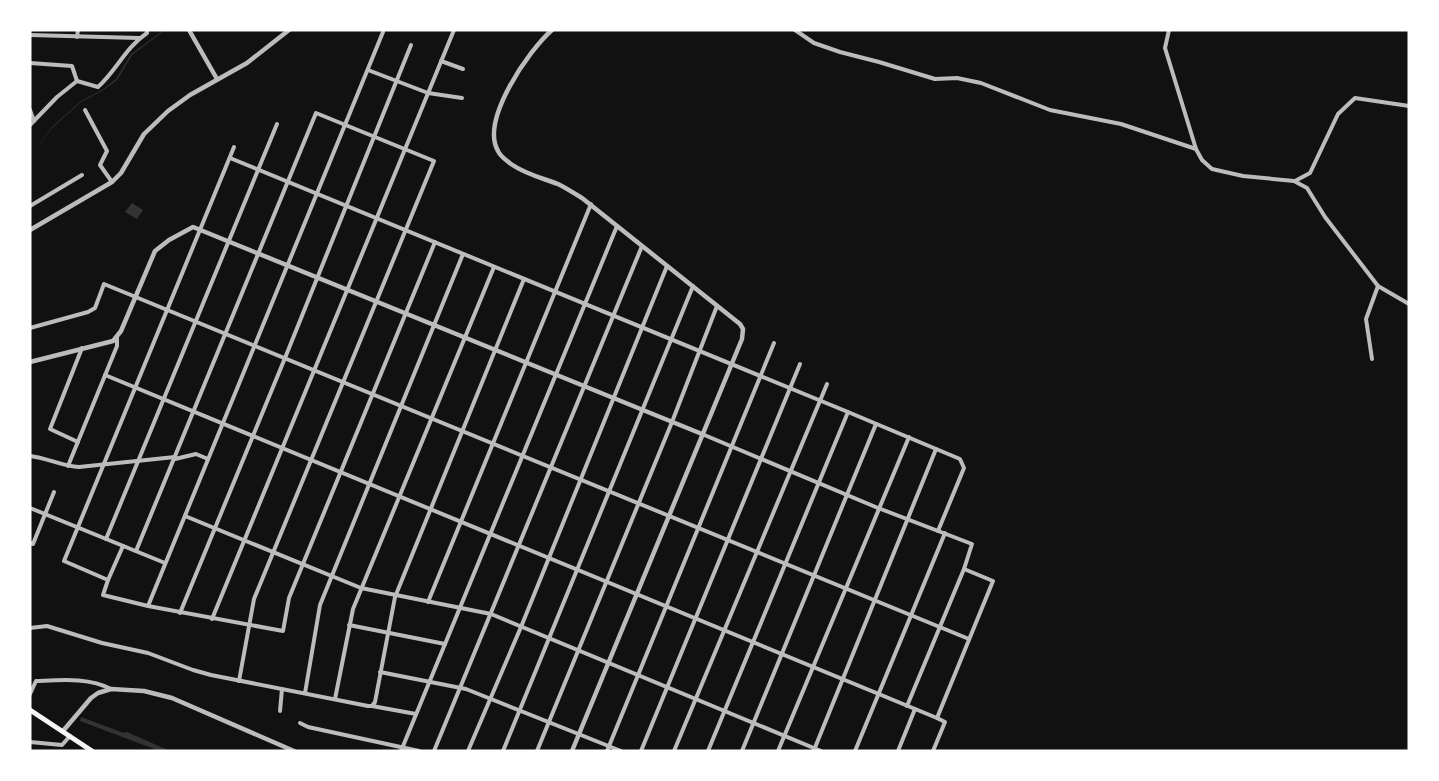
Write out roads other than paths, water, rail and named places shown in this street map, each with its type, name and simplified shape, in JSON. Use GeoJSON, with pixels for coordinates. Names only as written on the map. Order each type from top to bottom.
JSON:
{"type":"FeatureCollection","features":[{"type":"Feature","properties":{"kind":"main road"},"geometry":{"type":"LineString","coordinates":[[30,710],[92,751]]}},
{"type":"Feature","properties":{"kind":"street"},"geometry":{"type":"LineString","coordinates":[[46,36],[47,30]]}},
{"type":"Feature","properties":{"kind":"street"},"geometry":{"type":"LineString","coordinates":[[77,37],[78,30]]}},
{"type":"Feature","properties":{"kind":"street"},"geometry":{"type":"LineString","coordinates":[[111,38],[112,30]]}},
{"type":"Feature","properties":{"kind":"street"},"geometry":{"type":"LineString","coordinates":[[77,81],[98,87],[113,72],[129,46],[147,33],[147,30]]}},
{"type":"Feature","properties":{"kind":"street"},"geometry":{"type":"LineString","coordinates":[[189,30],[217,79]]}},
{"type":"Feature","properties":{"kind":"street"},"geometry":{"type":"LineString","coordinates":[[30,230],[112,182],[121,173],[144,134],[155,122],[178,103],[247,63],[289,30]]}},
{"type":"Feature","properties":{"kind":"street"},"geometry":{"type":"LineString","coordinates":[[212,619],[454,30]]}},
{"type":"Feature","properties":{"kind":"street"},"geometry":{"type":"LineString","coordinates":[[552,30],[528,55],[516,74],[494,121],[493,136],[498,152],[523,172],[561,185],[591,204],[740,324],[743,329],[742,339],[572,751]]}},
{"type":"Feature","properties":{"kind":"street"},"geometry":{"type":"LineString","coordinates":[[795,30],[814,43],[840,52],[935,79],[957,78],[981,83],[1050,110],[1122,123],[1196,149]]}},
{"type":"Feature","properties":{"kind":"street"},"geometry":{"type":"LineString","coordinates":[[1169,30],[1165,48],[1196,149],[1202,160],[1212,169],[1243,176],[1294,181],[1307,188],[1325,217],[1378,286],[1409,304]]}},
{"type":"Feature","properties":{"kind":"street"},"geometry":{"type":"LineString","coordinates":[[148,606],[383,32]]}},
{"type":"Feature","properties":{"kind":"street"},"geometry":{"type":"LineString","coordinates":[[30,35],[139,38]]}},
{"type":"Feature","properties":{"kind":"street"},"geometry":{"type":"LineString","coordinates":[[180,613],[411,45]]}},
{"type":"Feature","properties":{"kind":"street"},"geometry":{"type":"LineString","coordinates":[[441,61],[463,69]]}},
{"type":"Feature","properties":{"kind":"street"},"geometry":{"type":"LineString","coordinates":[[30,63],[72,66],[77,81]]}},
{"type":"Feature","properties":{"kind":"street"},"geometry":{"type":"LineString","coordinates":[[368,70],[428,93],[462,98]]}},
{"type":"Feature","properties":{"kind":"street"},"geometry":{"type":"LineString","coordinates":[[30,126],[77,81]]}},
{"type":"Feature","properties":{"kind":"street"},"geometry":{"type":"LineString","coordinates":[[1294,181],[1310,173],[1338,114],[1355,98],[1409,106]]}},
{"type":"Feature","properties":{"kind":"street"},"geometry":{"type":"LineString","coordinates":[[30,110],[34,121]]}},
{"type":"Feature","properties":{"kind":"street"},"geometry":{"type":"LineString","coordinates":[[85,110],[107,151],[100,165],[112,182]]}},
{"type":"Feature","properties":{"kind":"street"},"geometry":{"type":"LineString","coordinates":[[136,552],[316,112],[434,161],[254,599],[239,681]]}},
{"type":"Feature","properties":{"kind":"street"},"geometry":{"type":"LineString","coordinates":[[106,539],[277,124]]}},
{"type":"Feature","properties":{"kind":"street"},"geometry":{"type":"LineString","coordinates":[[108,580],[64,561],[234,147]]}},
{"type":"Feature","properties":{"kind":"street"},"geometry":{"type":"LineString","coordinates":[[230,158],[960,459],[964,468],[938,531]]}},
{"type":"Feature","properties":{"kind":"street"},"geometry":{"type":"LineString","coordinates":[[30,206],[82,175]]}},
{"type":"Feature","properties":{"kind":"street"},"geometry":{"type":"LineString","coordinates":[[428,602],[591,204]]}},
{"type":"Feature","properties":{"kind":"street"},"geometry":{"type":"LineString","coordinates":[[402,749],[617,226]]}},
{"type":"Feature","properties":{"kind":"street"},"geometry":{"type":"LineString","coordinates":[[68,466],[117,345],[117,338],[155,251],[189,228],[200,230],[878,508],[972,544],[964,569],[907,706]]}},
{"type":"Feature","properties":{"kind":"street"},"geometry":{"type":"LineString","coordinates":[[123,546],[103,595],[180,613],[283,631],[289,598],[302,564],[435,242]]}},
{"type":"Feature","properties":{"kind":"street"},"geometry":{"type":"LineString","coordinates":[[435,751],[642,246]]}},
{"type":"Feature","properties":{"kind":"street"},"geometry":{"type":"LineString","coordinates":[[305,693],[320,605],[463,254]]}},
{"type":"Feature","properties":{"kind":"street"},"geometry":{"type":"LineString","coordinates":[[468,751],[521,627],[667,266]]}},
{"type":"Feature","properties":{"kind":"street"},"geometry":{"type":"LineString","coordinates":[[335,699],[350,625],[361,588],[494,267]]}},
{"type":"Feature","properties":{"kind":"street"},"geometry":{"type":"LineString","coordinates":[[372,706],[375,702],[396,595],[524,279]]}},
{"type":"Feature","properties":{"kind":"street"},"geometry":{"type":"LineString","coordinates":[[30,328],[95,308],[104,284],[969,639]]}},
{"type":"Feature","properties":{"kind":"street"},"geometry":{"type":"LineString","coordinates":[[502,751],[693,286]]}},
{"type":"Feature","properties":{"kind":"street"},"geometry":{"type":"LineString","coordinates":[[1372,359],[1366,319],[1378,286]]}},
{"type":"Feature","properties":{"kind":"street"},"geometry":{"type":"LineString","coordinates":[[537,751],[717,306]]}},
{"type":"Feature","properties":{"kind":"street"},"geometry":{"type":"LineString","coordinates":[[30,362],[117,338]]}},
{"type":"Feature","properties":{"kind":"street"},"geometry":{"type":"LineString","coordinates":[[608,748],[774,343]]}},
{"type":"Feature","properties":{"kind":"street"},"geometry":{"type":"LineString","coordinates":[[78,442],[50,429],[82,348]]}},
{"type":"Feature","properties":{"kind":"street"},"geometry":{"type":"LineString","coordinates":[[640,751],[800,364]]}},
{"type":"Feature","properties":{"kind":"street"},"geometry":{"type":"LineString","coordinates":[[105,375],[937,718],[945,722],[933,751]]}},
{"type":"Feature","properties":{"kind":"street"},"geometry":{"type":"LineString","coordinates":[[674,751],[827,384]]}},
{"type":"Feature","properties":{"kind":"street"},"geometry":{"type":"LineString","coordinates":[[708,751],[848,412]]}},
{"type":"Feature","properties":{"kind":"street"},"geometry":{"type":"LineString","coordinates":[[742,751],[876,424]]}},
{"type":"Feature","properties":{"kind":"street"},"geometry":{"type":"LineString","coordinates":[[778,751],[909,437]]}},
{"type":"Feature","properties":{"kind":"street"},"geometry":{"type":"LineString","coordinates":[[814,750],[936,449]]}},
{"type":"Feature","properties":{"kind":"street"},"geometry":{"type":"LineString","coordinates":[[30,456],[48,458],[68,466],[174,458],[196,454],[208,459]]}},
{"type":"Feature","properties":{"kind":"street"},"geometry":{"type":"LineString","coordinates":[[30,543],[33,544],[54,492]]}},
{"type":"Feature","properties":{"kind":"street"},"geometry":{"type":"LineString","coordinates":[[30,508],[165,564]]}},
{"type":"Feature","properties":{"kind":"street"},"geometry":{"type":"LineString","coordinates":[[185,516],[361,588],[491,614],[821,751]]}},
{"type":"Feature","properties":{"kind":"street"},"geometry":{"type":"LineString","coordinates":[[855,751],[945,533]]}},
{"type":"Feature","properties":{"kind":"street"},"geometry":{"type":"LineString","coordinates":[[937,718],[993,581],[964,569]]}},
{"type":"Feature","properties":{"kind":"street"},"geometry":{"type":"LineString","coordinates":[[350,625],[445,644]]}},
{"type":"Feature","properties":{"kind":"street"},"geometry":{"type":"LineString","coordinates":[[30,628],[47,626],[102,643],[148,652],[192,670],[239,681],[416,714]]}},
{"type":"Feature","properties":{"kind":"street"},"geometry":{"type":"LineString","coordinates":[[380,672],[461,687],[579,734],[608,748],[621,751]]}},
{"type":"Feature","properties":{"kind":"street"},"geometry":{"type":"LineString","coordinates":[[30,694],[36,681],[72,680],[111,689]]}},
{"type":"Feature","properties":{"kind":"street"},"geometry":{"type":"LineString","coordinates":[[63,731],[98,693],[111,689],[144,691],[172,698],[294,751]]}},
{"type":"Feature","properties":{"kind":"street"},"geometry":{"type":"LineString","coordinates":[[280,711],[282,689]]}},
{"type":"Feature","properties":{"kind":"street"},"geometry":{"type":"LineString","coordinates":[[898,751],[915,709]]}},
{"type":"Feature","properties":{"kind":"street"},"geometry":{"type":"LineString","coordinates":[[300,723],[308,727],[419,751]]}},
{"type":"Feature","properties":{"kind":"street"},"geometry":{"type":"LineString","coordinates":[[30,742],[62,745],[70,736]]}}]}
